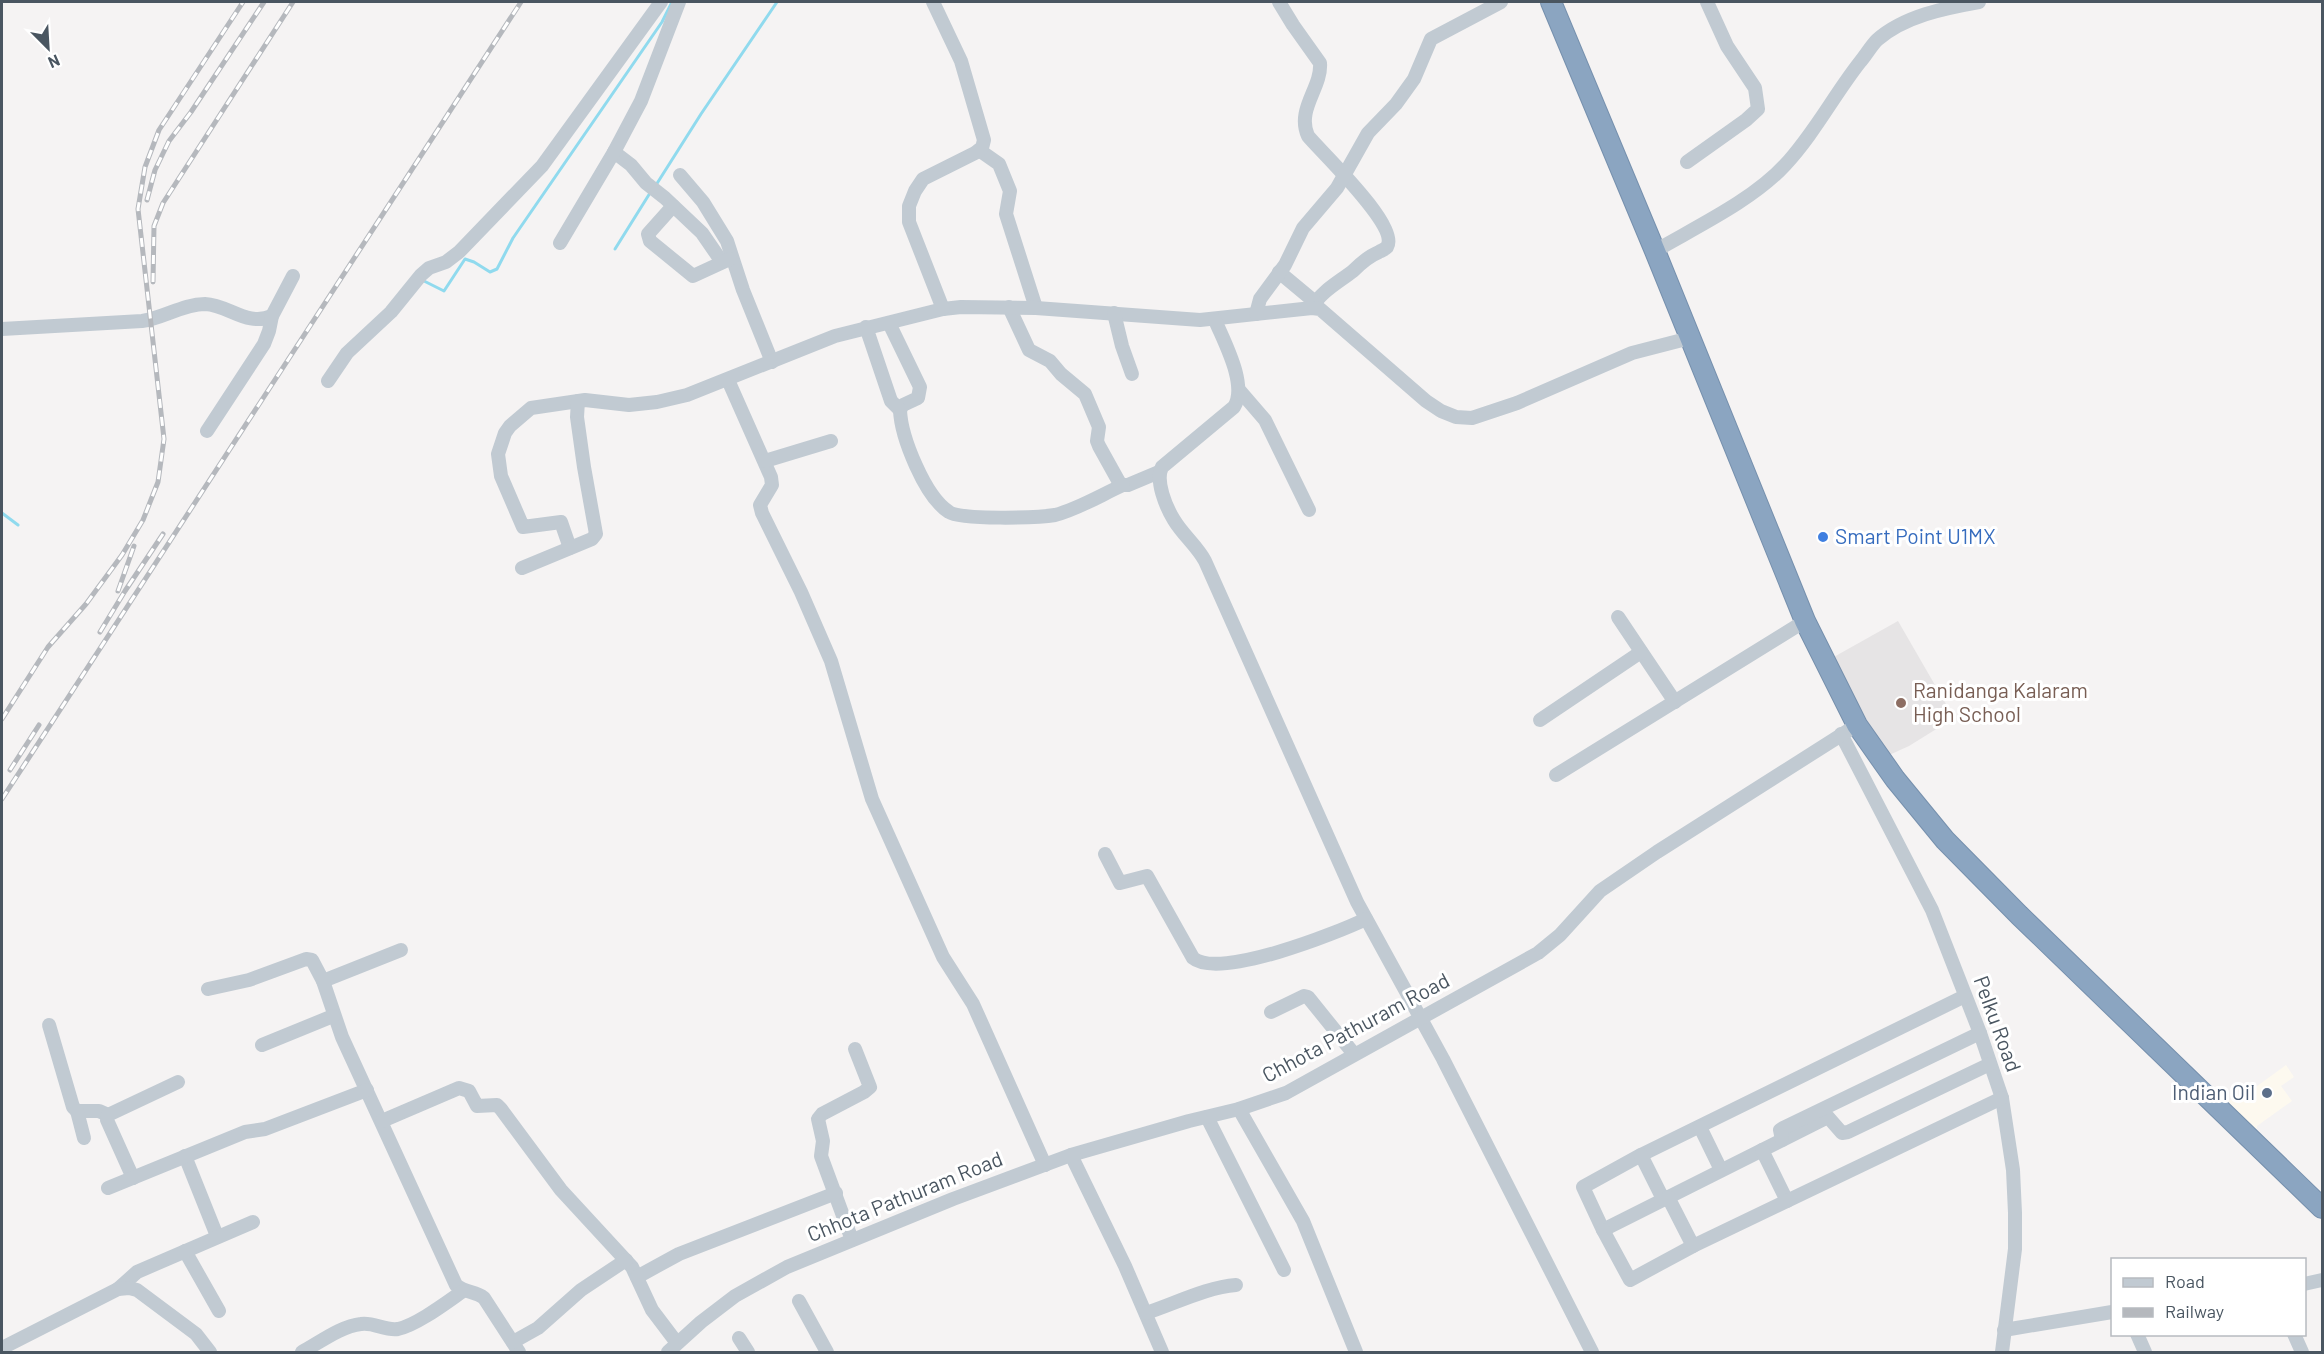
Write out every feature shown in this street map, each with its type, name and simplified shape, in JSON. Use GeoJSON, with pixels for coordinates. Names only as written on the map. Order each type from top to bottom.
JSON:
{"type":"FeatureCollection","features":[{"type":"Feature","properties":{"kind":"highway"},"geometry":{"type":"LineString","coordinates":[[1551,2],[1655,251],[1849,730],[1896,779],[1945,840],[2019,915],[2322,1208]]}},
{"type":"Feature","properties":{"kind":"street"},"geometry":{"type":"LineString","coordinates":[[328,381],[347,353],[391,312],[421,275],[429,268],[446,262],[459,252],[542,166],[661,2]]}},
{"type":"Feature","properties":{"kind":"street"},"geometry":{"type":"LineString","coordinates":[[560,243],[614,152],[648,85],[679,2]]}},
{"type":"Feature","properties":{"kind":"street"},"geometry":{"type":"LineString","coordinates":[[933,2],[961,61],[984,140],[980,150],[923,179],[909,206],[909,222],[943,309]]}},
{"type":"Feature","properties":{"kind":"street"},"geometry":{"type":"LineString","coordinates":[[570,548],[561,522],[528,527],[520,523],[501,476],[498,454],[505,433],[526,411],[538,406],[578,400],[629,405],[657,402],[687,395],[835,336],[943,309],[1009,306],[1215,320],[1313,305],[1367,258],[1388,246],[1388,240],[1376,213],[1345,174],[1313,142],[1304,127],[1305,111],[1321,70],[1320,63],[1279,2]]}},
{"type":"Feature","properties":{"kind":"street"},"geometry":{"type":"LineString","coordinates":[[1256,314],[1260,299],[1279,272],[1303,228],[1337,188],[1368,133],[1396,104],[1414,79],[1431,39],[1501,2]]}},
{"type":"Feature","properties":{"kind":"street"},"geometry":{"type":"LineString","coordinates":[[1687,162],[1758,109],[1755,88],[1727,46],[1707,2]]}},
{"type":"Feature","properties":{"kind":"street"},"geometry":{"type":"LineString","coordinates":[[1655,251],[1712,218],[1767,182],[1805,142],[1852,72],[1877,40],[1903,24],[1929,14],[1979,2]]}},
{"type":"Feature","properties":{"kind":"street"},"geometry":{"type":"LineString","coordinates":[[980,150],[999,164],[1010,191],[1006,214],[1036,308]]}},
{"type":"Feature","properties":{"kind":"street"},"geometry":{"type":"LineString","coordinates":[[614,152],[631,165],[727,260],[772,363]]}},
{"type":"Feature","properties":{"kind":"street"},"geometry":{"type":"LineString","coordinates":[[673,206],[648,234],[650,241],[689,275],[697,276],[727,260],[730,246],[715,221],[680,175]]}},
{"type":"Feature","properties":{"kind":"street"},"geometry":{"type":"LineString","coordinates":[[1279,272],[1313,305],[1325,312],[1426,401],[1440,411],[1456,417],[1472,418],[1517,403],[1632,353],[1690,338]]}},
{"type":"Feature","properties":{"kind":"street"},"geometry":{"type":"LineString","coordinates":[[207,431],[264,344],[270,331],[272,316],[293,276]]}},
{"type":"Feature","properties":{"kind":"street"},"geometry":{"type":"LineString","coordinates":[[2,329],[142,321],[183,308],[206,304],[255,320],[264,320],[272,316]]}},
{"type":"Feature","properties":{"kind":"street"},"geometry":{"type":"LineString","coordinates":[[1009,306],[1029,350],[1050,361],[1061,374],[1085,394],[1099,427],[1097,441],[1099,446],[1123,485]]}},
{"type":"Feature","properties":{"kind":"street"},"geometry":{"type":"LineString","coordinates":[[1114,313],[1132,374]]}},
{"type":"Feature","properties":{"kind":"street"},"geometry":{"type":"LineString","coordinates":[[1215,320],[1233,365],[1240,391],[1239,400],[1234,407],[1162,467],[1159,479],[1170,511],[1205,561],[1366,919],[1449,1069],[1592,1353]]}},
{"type":"Feature","properties":{"kind":"street"},"geometry":{"type":"LineString","coordinates":[[889,323],[920,387],[918,398],[903,405],[900,410]]}},
{"type":"Feature","properties":{"kind":"street"},"geometry":{"type":"LineString","coordinates":[[866,327],[891,401],[900,410],[918,474],[946,510],[952,514],[1004,518],[1054,515],[1123,485],[1160,472]]}},
{"type":"Feature","properties":{"kind":"street"},"geometry":{"type":"LineString","coordinates":[[728,380],[765,461],[772,485],[760,505],[762,513],[801,592],[831,661],[881,821],[943,957],[973,1004],[1044,1165]]}},
{"type":"Feature","properties":{"kind":"street"},"geometry":{"type":"LineString","coordinates":[[1240,391],[1265,420],[1309,510]]}},
{"type":"Feature","properties":{"kind":"street"},"geometry":{"type":"LineString","coordinates":[[522,568],[592,539],[596,534],[577,417],[578,400]]}},
{"type":"Feature","properties":{"kind":"street"},"geometry":{"type":"LineString","coordinates":[[765,461],[831,441]]}},
{"type":"Feature","properties":{"kind":"street"},"geometry":{"type":"LineString","coordinates":[[1618,616],[1675,702]]}},
{"type":"Feature","properties":{"kind":"street"},"geometry":{"type":"LineString","coordinates":[[1556,775],[1805,621]]}},
{"type":"Feature","properties":{"kind":"street"},"geometry":{"type":"LineString","coordinates":[[1540,720],[1641,652]]}},
{"type":"Feature","properties":{"kind":"street","name":"Chhota Pathuram Road"},"geometry":{"type":"LineString","coordinates":[[672,1348],[700,1322],[759,1282],[852,1240],[1071,1155],[1239,1109],[1286,1093],[1538,953],[1560,935],[1600,891],[1849,730]]}},
{"type":"Feature","properties":{"kind":"street","name":"Pelku Road"},"geometry":{"type":"LineString","coordinates":[[1849,730],[1932,910],[1980,1033],[2002,1098],[2013,1170],[2015,1214],[2015,1249],[2002,1353]]}},
{"type":"Feature","properties":{"kind":"street"},"geometry":{"type":"LineString","coordinates":[[1105,854],[1120,883],[1147,876],[1193,958],[1199,963],[1233,963],[1252,959],[1331,935],[1366,919]]}},
{"type":"Feature","properties":{"kind":"street"},"geometry":{"type":"LineString","coordinates":[[323,981],[401,950]]}},
{"type":"Feature","properties":{"kind":"street"},"geometry":{"type":"LineString","coordinates":[[208,989],[249,980],[306,959],[316,964],[333,1016],[456,1285],[463,1291],[477,1293],[484,1298],[516,1347],[581,1290],[626,1260]]}},
{"type":"Feature","properties":{"kind":"street"},"geometry":{"type":"LineString","coordinates":[[1271,1012],[1304,996],[1308,997],[1354,1054]]}},
{"type":"Feature","properties":{"kind":"street"},"geometry":{"type":"LineString","coordinates":[[1965,996],[1583,1185],[1603,1230],[1630,1280],[1693,1246],[2002,1098]]}},
{"type":"Feature","properties":{"kind":"street"},"geometry":{"type":"LineString","coordinates":[[262,1045],[333,1016]]}},
{"type":"Feature","properties":{"kind":"street"},"geometry":{"type":"LineString","coordinates":[[49,1025],[84,1138]]}},
{"type":"Feature","properties":{"kind":"street"},"geometry":{"type":"LineString","coordinates":[[1782,1140],[1780,1131],[1784,1128],[1980,1033]]}},
{"type":"Feature","properties":{"kind":"street"},"geometry":{"type":"LineString","coordinates":[[852,1240],[821,1156],[823,1142],[818,1119],[822,1114],[870,1087],[855,1049]]}},
{"type":"Feature","properties":{"kind":"street"},"geometry":{"type":"LineString","coordinates":[[1603,1230],[1828,1118],[1842,1133],[1848,1132],[1990,1064]]}},
{"type":"Feature","properties":{"kind":"street"},"geometry":{"type":"LineString","coordinates":[[77,1112],[99,1111],[108,1115],[178,1082]]}},
{"type":"Feature","properties":{"kind":"street"},"geometry":{"type":"LineString","coordinates":[[382,1121],[459,1088],[466,1088],[477,1106],[491,1105],[501,1109],[561,1190],[626,1260],[637,1277],[672,1348]]}},
{"type":"Feature","properties":{"kind":"street"},"geometry":{"type":"LineString","coordinates":[[108,1188],[245,1132],[265,1129],[368,1089]]}},
{"type":"Feature","properties":{"kind":"street"},"geometry":{"type":"LineString","coordinates":[[1239,1109],[1303,1221],[1356,1353]]}},
{"type":"Feature","properties":{"kind":"street"},"geometry":{"type":"LineString","coordinates":[[108,1115],[107,1120],[134,1178]]}},
{"type":"Feature","properties":{"kind":"street"},"geometry":{"type":"LineString","coordinates":[[1207,1117],[1284,1270]]}},
{"type":"Feature","properties":{"kind":"street"},"geometry":{"type":"LineString","coordinates":[[1700,1127],[1721,1170]]}},
{"type":"Feature","properties":{"kind":"street"},"geometry":{"type":"LineString","coordinates":[[1762,1150],[1787,1201]]}},
{"type":"Feature","properties":{"kind":"street"},"geometry":{"type":"LineString","coordinates":[[1071,1155],[1162,1353]]}},
{"type":"Feature","properties":{"kind":"street"},"geometry":{"type":"LineString","coordinates":[[1641,1155],[1693,1246]]}},
{"type":"Feature","properties":{"kind":"street"},"geometry":{"type":"LineString","coordinates":[[185,1156],[217,1236]]}},
{"type":"Feature","properties":{"kind":"street"},"geometry":{"type":"LineString","coordinates":[[637,1277],[679,1254],[836,1193]]}},
{"type":"Feature","properties":{"kind":"street"},"geometry":{"type":"LineString","coordinates":[[2,1347],[118,1289],[137,1272],[253,1221]]}},
{"type":"Feature","properties":{"kind":"street"},"geometry":{"type":"LineString","coordinates":[[185,1251],[219,1311]]}},
{"type":"Feature","properties":{"kind":"street"},"geometry":{"type":"LineString","coordinates":[[2306,1284],[2322,1280]]}},
{"type":"Feature","properties":{"kind":"street"},"geometry":{"type":"LineString","coordinates":[[1146,1314],[1215,1287],[1236,1285]]}},
{"type":"Feature","properties":{"kind":"street"},"geometry":{"type":"LineString","coordinates":[[118,1289],[137,1290],[196,1334],[210,1353]]}},
{"type":"Feature","properties":{"kind":"street"},"geometry":{"type":"LineString","coordinates":[[302,1353],[351,1326],[368,1324],[389,1329],[405,1326],[440,1308],[463,1291]]}},
{"type":"Feature","properties":{"kind":"street"},"geometry":{"type":"LineString","coordinates":[[799,1301],[828,1353]]}},
{"type":"Feature","properties":{"kind":"street"},"geometry":{"type":"LineString","coordinates":[[2004,1330],[2111,1311]]}},
{"type":"Feature","properties":{"kind":"street"},"geometry":{"type":"LineString","coordinates":[[2137,1336],[2145,1353]]}},
{"type":"Feature","properties":{"kind":"street"},"geometry":{"type":"LineString","coordinates":[[2294,1336],[2302,1353]]}},
{"type":"Feature","properties":{"kind":"street"},"geometry":{"type":"LineString","coordinates":[[739,1338],[748,1353]]}},
{"type":"Feature","properties":{"kind":"shaded area","name":"Ranidanga Kalaram High School"},"geometry":{"type":"Polygon","coordinates":[[[1898,621],[1954,718],[1909,746],[1887,756],[1832,658],[1898,621]]]}},
{"type":"Feature","properties":{"kind":"shaded area","name":"Indian Oil"},"geometry":{"type":"Polygon","coordinates":[[[2286,1065],[2294,1077],[2281,1086],[2292,1101],[2257,1126],[2256,1133],[2227,1100],[2238,1100],[2286,1065]]]}},
{"type":"Feature","properties":{"kind":"waterway"},"geometry":{"type":"LineString","coordinates":[[424,281],[444,291],[465,259],[490,272],[497,269],[513,238],[662,22],[672,2]]}},
{"type":"Feature","properties":{"kind":"waterway"},"geometry":{"type":"LineString","coordinates":[[656,185],[777,2]]}},
{"type":"Feature","properties":{"kind":"waterway"},"geometry":{"type":"LineString","coordinates":[[615,249],[650,193]]}},
{"type":"Feature","properties":{"kind":"waterway"},"geometry":{"type":"LineString","coordinates":[[2,513],[18,525]]}},
{"type":"Feature","properties":{"kind":"railway"},"geometry":{"type":"LineString","coordinates":[[2,719],[48,647],[86,604],[122,555],[143,520],[158,482],[164,439],[138,209],[145,167],[159,130],[243,2]]}},
{"type":"Feature","properties":{"kind":"railway"},"geometry":{"type":"LineString","coordinates":[[147,200],[155,170],[169,141],[264,2]]}},
{"type":"Feature","properties":{"kind":"railway"},"geometry":{"type":"LineString","coordinates":[[153,282],[154,226],[163,203],[293,2]]}},
{"type":"Feature","properties":{"kind":"railway"},"geometry":{"type":"LineString","coordinates":[[2,799],[521,2]]}},
{"type":"Feature","properties":{"kind":"railway"},"geometry":{"type":"LineString","coordinates":[[100,632],[163,534]]}},
{"type":"Feature","properties":{"kind":"railway"},"geometry":{"type":"LineString","coordinates":[[118,591],[134,546]]}},
{"type":"Feature","properties":{"kind":"railway"},"geometry":{"type":"LineString","coordinates":[[10,770],[39,725]]}},
{"type":"Feature","properties":{"kind":"place","name":"Smart Point U1MX"},"geometry":{"type":"Point","coordinates":[1823,537]}},
{"type":"Feature","properties":{"kind":"place","name":"Ranidanga Kalaram High School"},"geometry":{"type":"Point","coordinates":[1901,703]}},
{"type":"Feature","properties":{"kind":"place","name":"Indian Oil"},"geometry":{"type":"Point","coordinates":[2267,1093]}}]}
